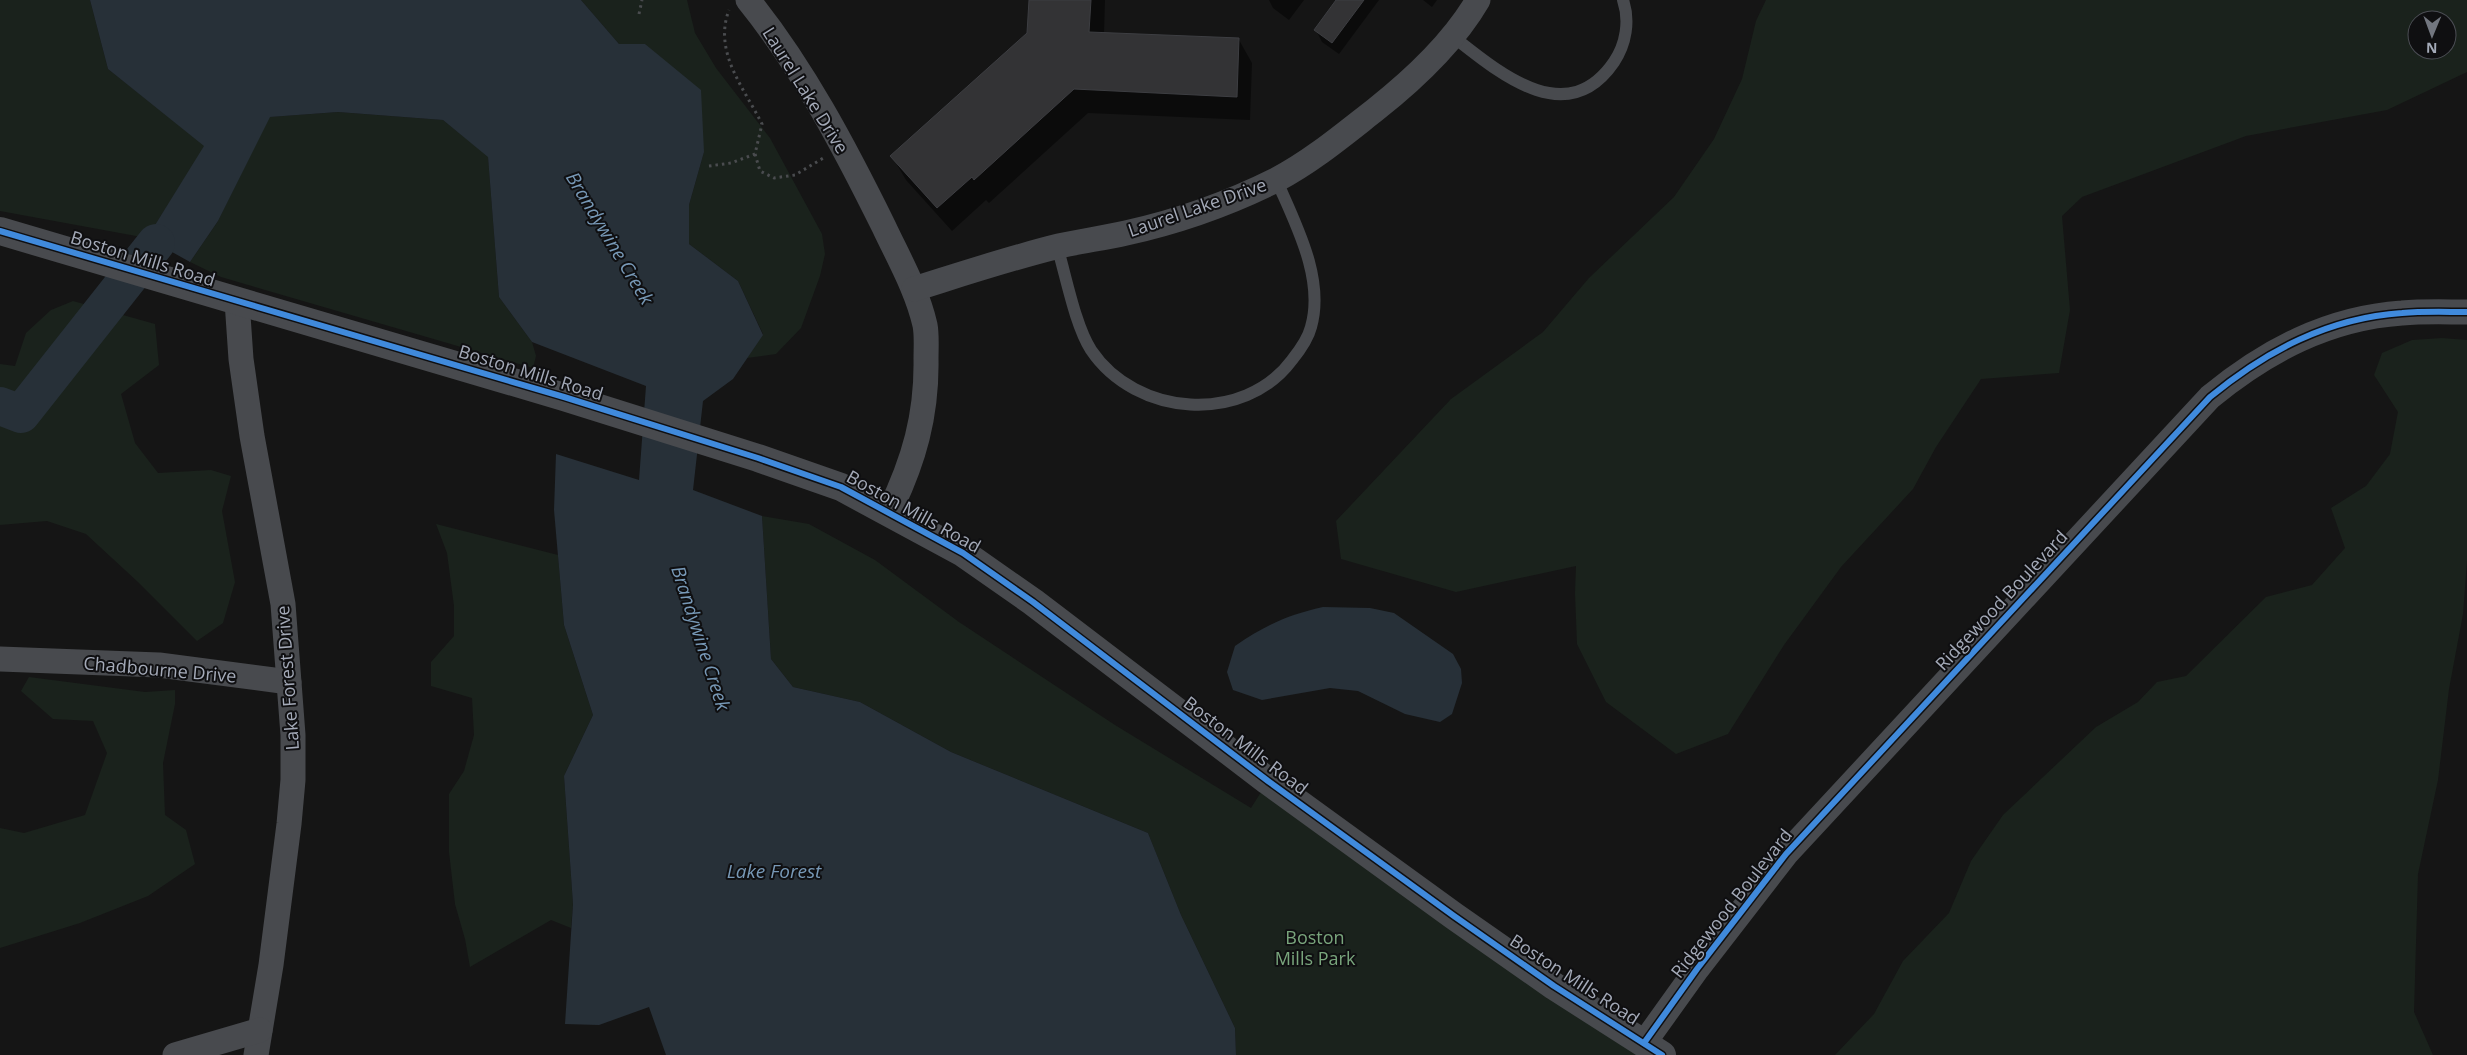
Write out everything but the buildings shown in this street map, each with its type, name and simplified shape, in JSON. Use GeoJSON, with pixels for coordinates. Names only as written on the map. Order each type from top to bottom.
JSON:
{"type":"FeatureCollection","features":[{"type":"Feature","properties":{"kind":"street","name":"Laurel Lake Drive"},"geometry":{"type":"LineString","coordinates":[[914,289],[990,264],[1057,246],[1152,227],[1222,203],[1276,179],[1341,137],[1396,93],[1417,74],[1478,0]]}},
{"type":"Feature","properties":{"kind":"street","name":"Laurel Lake Drive"},"geometry":{"type":"LineString","coordinates":[[738,4],[787,54],[842,146],[914,289],[926,326],[926,381],[923,419],[903,483],[889,512]]}},
{"type":"Feature","properties":{"kind":"street","name":"Boston Mills Road"},"geometry":{"type":"LineString","coordinates":[[0,231],[564,397],[758,458],[841,487],[925,531],[979,564],[1041,608],[1276,787],[1454,916],[1554,986],[1653,1049]]}},
{"type":"Feature","properties":{"kind":"street","name":"Lake Forest Drive"},"geometry":{"type":"LineString","coordinates":[[238,302],[241,359],[250,427],[283,604],[289,682],[293,780],[271,965],[256,1055]]}},
{"type":"Feature","properties":{"kind":"street","name":"Ridgewood Boulevard"},"geometry":{"type":"LineString","coordinates":[[1653,1049],[1697,969],[1786,854],[2210,396],[2264,357],[2318,330],[2374,316],[2403,313],[2467,312]]}},
{"type":"Feature","properties":{"kind":"street","name":"Chadbourne Drive"},"geometry":{"type":"LineString","coordinates":[[0,659],[159,664],[289,682]]}},
{"type":"Feature","properties":{"kind":"street"},"geometry":{"type":"LineString","coordinates":[[175,1055],[260,1030]]}},
{"type":"Feature","properties":{"kind":"lane"},"geometry":{"type":"LineString","coordinates":[[1451,35],[1494,69],[1530,90],[1545,94],[1571,92],[1595,82],[1615,60],[1626,33],[1626,20],[1622,0]]}},
{"type":"Feature","properties":{"kind":"lane"},"geometry":{"type":"LineString","coordinates":[[1057,246],[1080,324],[1091,350],[1109,371],[1131,388],[1162,400],[1200,406],[1232,402],[1262,389],[1280,374],[1302,346],[1311,328],[1314,307],[1311,273],[1305,250],[1276,179]]}},
{"type":"Feature","properties":{"kind":"path"},"geometry":{"type":"LineString","coordinates":[[639,14],[642,0]]}},
{"type":"Feature","properties":{"kind":"path"},"geometry":{"type":"LineString","coordinates":[[738,4],[726,16],[724,44],[729,64],[762,124],[755,154],[760,171],[774,178],[795,175],[842,146]]}},
{"type":"Feature","properties":{"kind":"path"},"geometry":{"type":"LineString","coordinates":[[710,166],[732,163],[755,154]]}},
{"type":"Feature","properties":{"kind":"green space"},"geometry":{"type":"Polygon","coordinates":[[[0,0],[90,0],[108,69],[205,146],[147,238],[0,211],[0,0]]]}},
{"type":"Feature","properties":{"kind":"green space"},"geometry":{"type":"Polygon","coordinates":[[[581,0],[687,0],[695,33],[716,68],[770,138],[822,234],[825,254],[820,276],[801,328],[776,354],[747,358],[763,334],[738,281],[689,244],[689,205],[704,152],[645,44],[619,44],[581,0]]]}},
{"type":"Feature","properties":{"kind":"green space"},"geometry":{"type":"Polygon","coordinates":[[[1766,0],[2467,0],[2467,72],[2387,110],[2246,136],[2082,197],[2062,216],[2070,310],[2059,373],[1981,379],[1936,447],[1913,489],[1841,567],[1784,645],[1728,734],[1676,754],[1606,702],[1577,644],[1576,566],[1456,592],[1341,559],[1336,521],[1451,399],[1543,332],[1589,278],[1674,197],[1714,139],[1742,79],[1756,21],[1766,0]]]}},
{"type":"Feature","properties":{"kind":"green space"},"geometry":{"type":"Polygon","coordinates":[[[338,112],[443,120],[488,156],[499,297],[532,342],[536,356],[533,368],[221,277],[190,262],[218,221],[269,117],[338,112]]]}},
{"type":"Feature","properties":{"kind":"green space"},"geometry":{"type":"Polygon","coordinates":[[[73,301],[155,324],[159,365],[121,394],[135,443],[158,473],[211,470],[231,476],[222,511],[235,582],[223,623],[197,641],[138,582],[86,534],[47,521],[0,525],[0,364],[15,366],[26,333],[51,310],[73,301]]]}},
{"type":"Feature","properties":{"kind":"green space"},"geometry":{"type":"Polygon","coordinates":[[[2442,338],[2467,340],[2467,561],[2463,614],[2449,689],[2438,780],[2418,874],[2414,1012],[2433,1055],[1835,1055],[1874,1014],[1903,961],[1949,913],[1971,861],[2003,815],[2096,727],[2138,702],[2157,682],[2186,676],[2266,597],[2312,585],[2345,548],[2331,508],[2366,486],[2390,454],[2398,412],[2374,375],[2382,353],[2412,340],[2442,338]]]}},
{"type":"Feature","properties":{"kind":"green space","name":"Boston Mills Park"},"geometry":{"type":"Polygon","coordinates":[[[762,516],[809,524],[875,560],[959,622],[1115,725],[1251,808],[1268,781],[1662,1055],[1236,1055],[1235,1028],[1181,915],[1148,833],[951,752],[860,702],[793,687],[771,659],[762,516]]]}},
{"type":"Feature","properties":{"kind":"green space"},"geometry":{"type":"Polygon","coordinates":[[[436,524],[558,555],[564,625],[593,715],[564,776],[573,904],[571,928],[551,920],[470,967],[465,939],[455,904],[449,852],[449,794],[464,771],[474,735],[472,698],[431,686],[431,662],[454,636],[454,606],[447,553],[436,524]]]}},
{"type":"Feature","properties":{"kind":"green space"},"geometry":{"type":"Polygon","coordinates":[[[29,677],[145,692],[175,690],[175,704],[163,763],[165,815],[186,830],[195,864],[148,896],[80,923],[0,948],[0,828],[24,833],[85,815],[107,753],[93,721],[53,719],[21,691],[29,677]]]}},
{"type":"Feature","properties":{"kind":"water","name":"Lake Forest"},"geometry":{"type":"Polygon","coordinates":[[[90,0],[581,0],[619,44],[645,44],[701,90],[704,152],[689,205],[689,244],[738,281],[763,335],[733,379],[703,401],[693,490],[762,516],[771,659],[793,687],[860,702],[951,752],[1148,833],[1181,915],[1235,1028],[1236,1055],[666,1055],[649,1007],[599,1025],[565,1024],[573,904],[564,776],[593,715],[564,625],[554,510],[556,454],[639,480],[646,386],[532,342],[499,297],[488,157],[443,120],[338,112],[270,117],[218,221],[190,262],[147,238],[204,146],[108,69],[90,0]]]}},
{"type":"Feature","properties":{"kind":"water"},"geometry":{"type":"Polygon","coordinates":[[[1323,607],[1370,608],[1394,613],[1453,654],[1461,669],[1462,683],[1452,714],[1440,722],[1405,714],[1358,691],[1330,688],[1262,700],[1233,690],[1227,672],[1235,646],[1276,622],[1323,607]]]}},
{"type":"Feature","properties":{"kind":"waterway"},"geometry":{"type":"LineString","coordinates":[[0,406],[21,414],[156,243]]}},
{"type":"Feature","properties":{"kind":"cycle path"},"geometry":{"type":"LineString","coordinates":[[0,231],[564,397],[758,458],[841,487],[963,553],[1033,602],[1268,781],[1454,916],[1554,986],[1662,1055]]}},
{"type":"Feature","properties":{"kind":"cycle path"},"geometry":{"type":"LineString","coordinates":[[1644,1043],[1697,969],[1786,854],[2210,397],[2253,365],[2299,340],[2323,330],[2375,316],[2418,312],[2467,312]]}},
{"type":"Feature","properties":{"kind":"water label","name":"Brandywine Creek"},"geometry":{"type":"Point","coordinates":[610,238]}},
{"type":"Feature","properties":{"kind":"water label","name":"Brandywine Creek"},"geometry":{"type":"Point","coordinates":[701,638]}}]}
